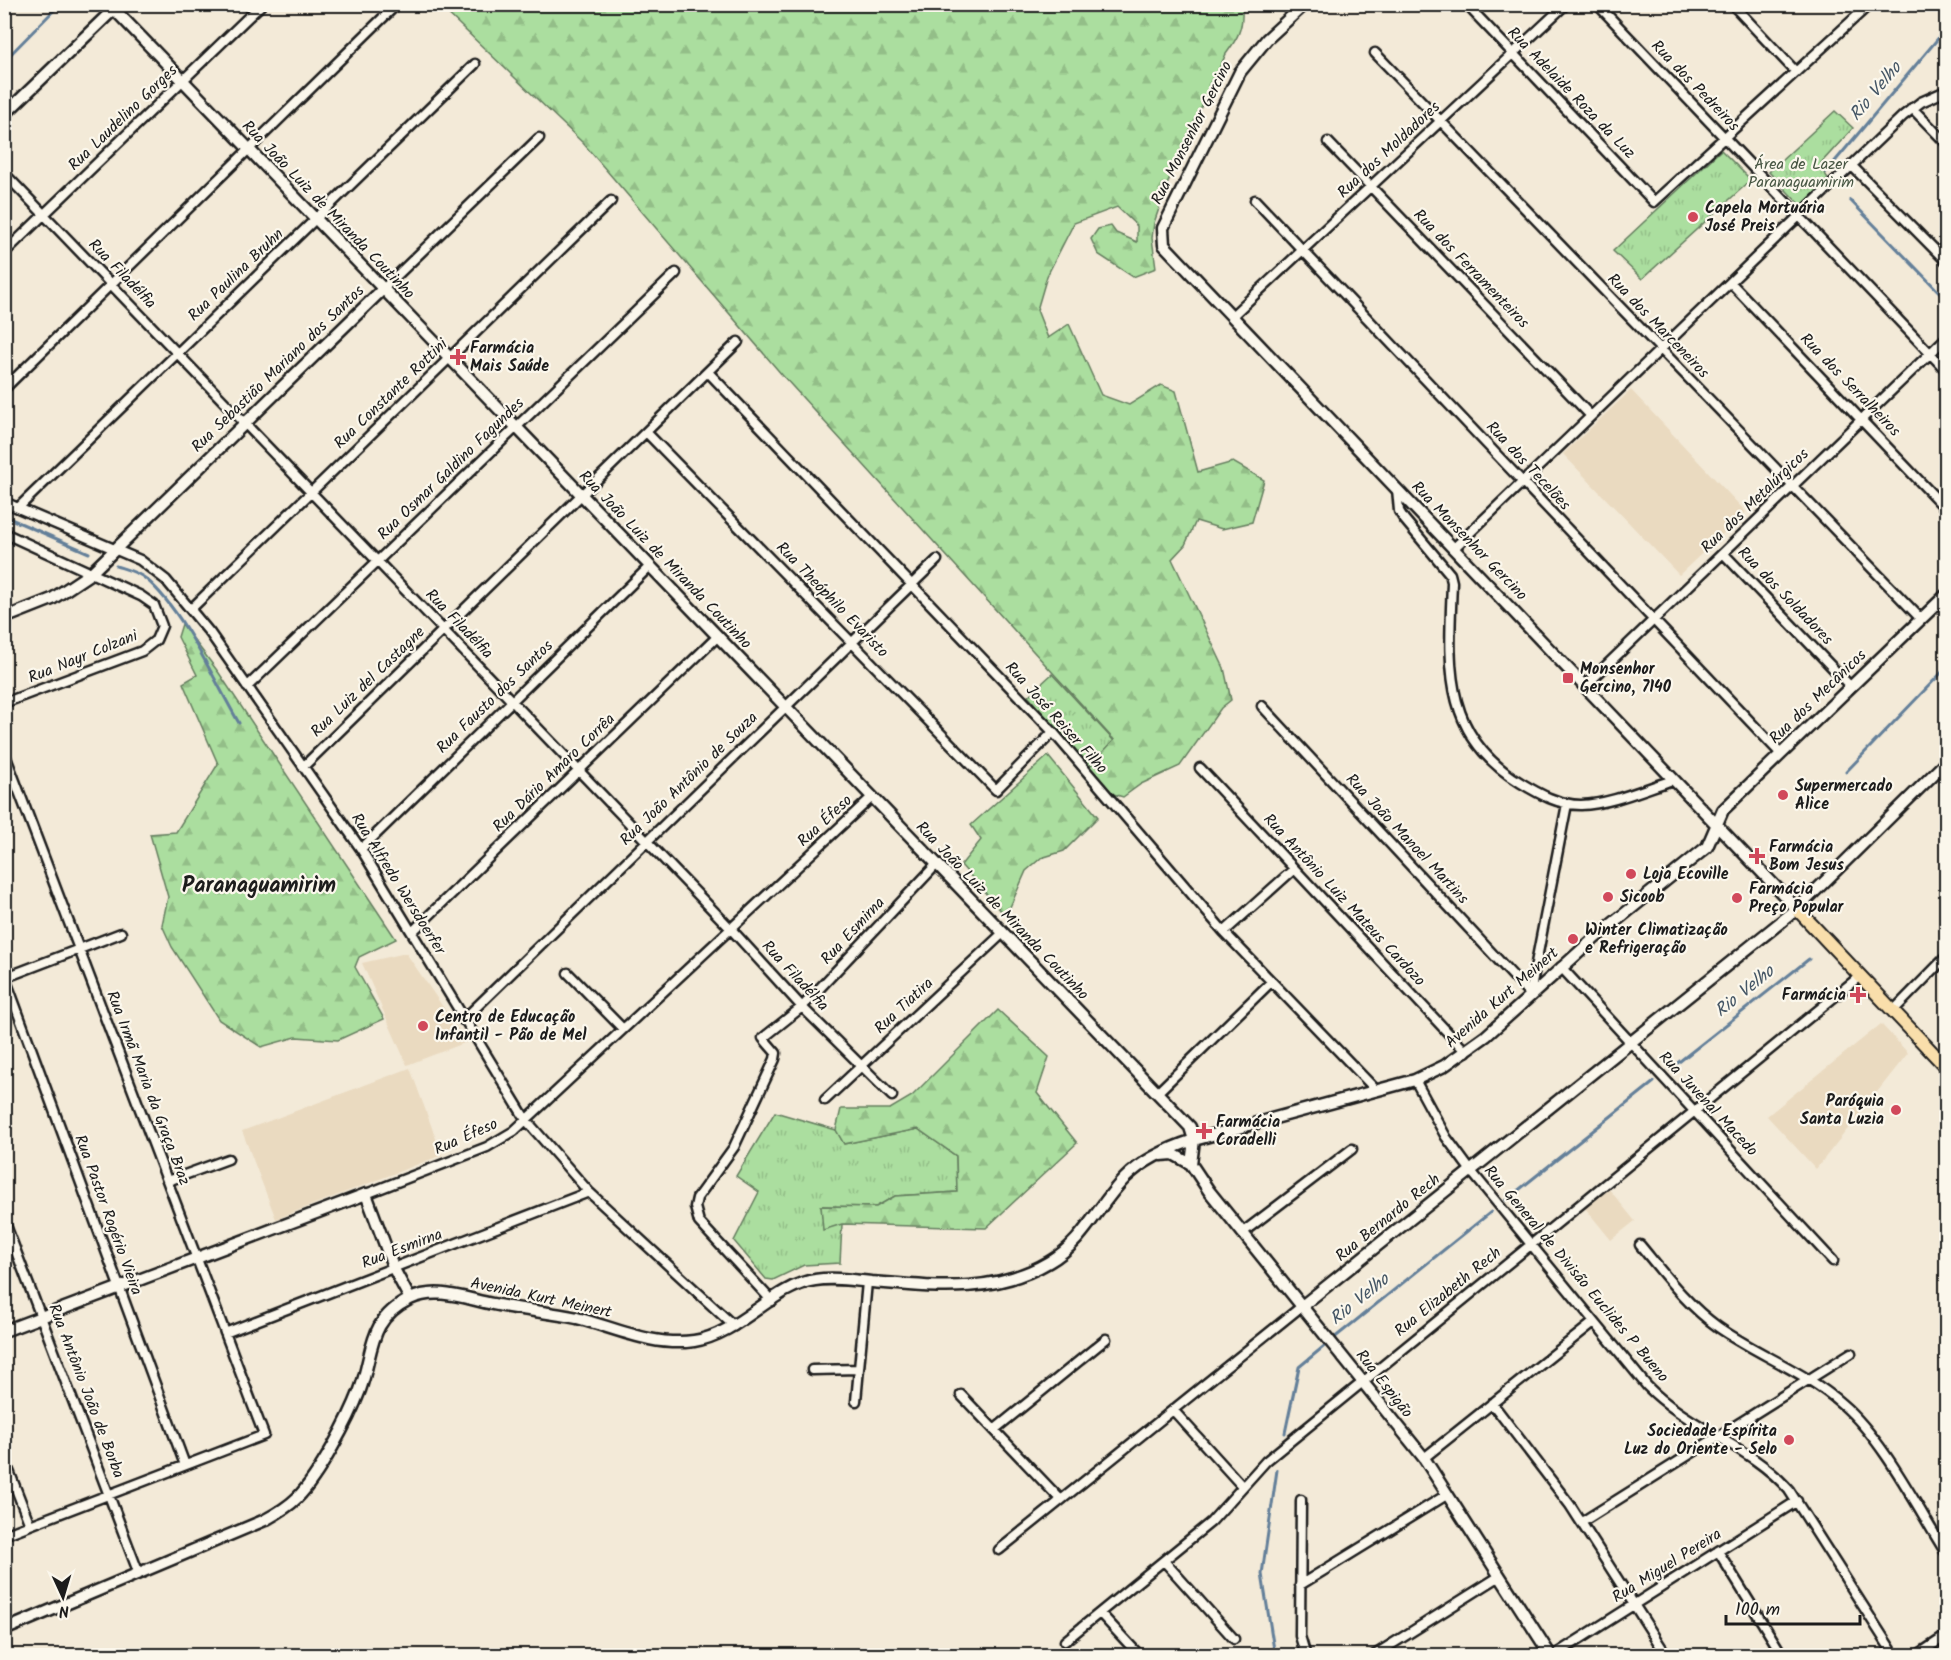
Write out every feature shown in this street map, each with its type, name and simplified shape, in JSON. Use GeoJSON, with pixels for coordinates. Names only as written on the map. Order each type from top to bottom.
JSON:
{"type":"FeatureCollection","features":[{"type":"Feature","properties":{"kind":"main road","name":"Rua Monsenhor Gercino"},"geometry":{"type":"LineString","coordinates":[[1305,4],[1262,45],[1240,72],[1162,228],[1164,245],[1947,1067]]}},
{"type":"Feature","properties":{"kind":"main road","name":"Rua João Luiz de Miranda Coutinho"},"geometry":{"type":"LineString","coordinates":[[114,6],[183,81],[1190,1127],[1194,1140]]}},
{"type":"Feature","properties":{"kind":"main road"},"geometry":{"type":"LineString","coordinates":[[4,115],[114,6]]}},
{"type":"Feature","properties":{"kind":"main road","name":"Rua Sebastião Mariano dos Santos"},"geometry":{"type":"LineString","coordinates":[[4,618],[52,599],[91,573],[383,289]]}},
{"type":"Feature","properties":{"kind":"main road","name":"Rua dos Mecânicos"},"geometry":{"type":"LineString","coordinates":[[1716,826],[1723,810],[1780,753],[1947,595]]}},
{"type":"Feature","properties":{"kind":"main road","name":"Rua Bernardo Rech"},"geometry":{"type":"LineString","coordinates":[[1302,1306],[1797,909],[1947,762]]}},
{"type":"Feature","properties":{"kind":"main road","name":"Avenida Kurt Meinert"},"geometry":{"type":"LineString","coordinates":[[4,1630],[265,1520],[296,1499],[318,1469],[353,1404],[375,1333],[387,1316],[410,1299],[429,1293],[453,1295],[560,1315],[667,1341],[704,1339],[734,1326],[794,1287],[813,1280],[867,1281],[936,1288],[972,1287],[1006,1280],[1038,1268],[1063,1253],[1085,1230],[1124,1179],[1156,1156],[1194,1140],[1415,1080],[1466,1052],[1561,967],[1707,847],[1716,826]]}},
{"type":"Feature","properties":{"kind":"main road"},"geometry":{"type":"LineString","coordinates":[[1156,1156],[1173,1154],[1191,1164],[1194,1140]]}},
{"type":"Feature","properties":{"kind":"main road","name":"Rua Espigão"},"geometry":{"type":"LineString","coordinates":[[1191,1164],[1242,1233],[1424,1458],[1552,1656]]}},
{"type":"Feature","properties":{"kind":"main road"},"geometry":{"type":"LineString","coordinates":[[366,1194],[393,1269],[410,1299]]}},
{"type":"Feature","properties":{"kind":"main road","name":"Rua Éfeso"},"geometry":{"type":"LineString","coordinates":[[4,1331],[366,1194]]}},
{"type":"Feature","properties":{"kind":"street","name":"Rua Laudelino Gorges"},"geometry":{"type":"LineString","coordinates":[[4,253],[262,4]]}},
{"type":"Feature","properties":{"kind":"street"},"geometry":{"type":"LineString","coordinates":[[4,388],[398,4]]}},
{"type":"Feature","properties":{"kind":"street","name":"Rua Adelaide Roza da Luz"},"geometry":{"type":"LineString","coordinates":[[1466,4],[1654,202],[1725,138]]}},
{"type":"Feature","properties":{"kind":"street","name":"Rua dos Moldadores"},"geometry":{"type":"LineString","coordinates":[[1232,316],[1566,4]]}},
{"type":"Feature","properties":{"kind":"street","name":"Rua dos Pedreiros"},"geometry":{"type":"LineString","coordinates":[[1597,4],[1947,370]]}},
{"type":"Feature","properties":{"kind":"street"},"geometry":{"type":"LineString","coordinates":[[1731,4],[1797,72]]}},
{"type":"Feature","properties":{"kind":"street"},"geometry":{"type":"LineString","coordinates":[[1725,138],[1869,5]]}},
{"type":"Feature","properties":{"kind":"street","name":"Rua dos Marceneiros"},"geometry":{"type":"LineString","coordinates":[[1375,53],[1921,619]]}},
{"type":"Feature","properties":{"kind":"street","name":"Rua Paulina Bruhn"},"geometry":{"type":"LineString","coordinates":[[18,508],[475,64]]}},
{"type":"Feature","properties":{"kind":"street"},"geometry":{"type":"LineString","coordinates":[[1453,549],[1912,108],[1947,91]]}},
{"type":"Feature","properties":{"kind":"street"},"geometry":{"type":"LineString","coordinates":[[1912,108],[1947,143]]}},
{"type":"Feature","properties":{"kind":"street","name":"Rua Sebastião Mariano dos Santos"},"geometry":{"type":"LineString","coordinates":[[383,289],[539,138]]}},
{"type":"Feature","properties":{"kind":"street","name":"Rua dos Ferramenteiros"},"geometry":{"type":"LineString","coordinates":[[1328,142],[1591,416]]}},
{"type":"Feature","properties":{"kind":"street"},"geometry":{"type":"LineString","coordinates":[[1852,166],[1947,261]]}},
{"type":"Feature","properties":{"kind":"street","name":"Rua Filadélfia"},"geometry":{"type":"LineString","coordinates":[[4,173],[579,770],[802,1007],[892,1096]]}},
{"type":"Feature","properties":{"kind":"street","name":"Rua dos Tecelões"},"geometry":{"type":"LineString","coordinates":[[1255,200],[1780,753]]}},
{"type":"Feature","properties":{"kind":"street","name":"Rua Constante Rottini"},"geometry":{"type":"LineString","coordinates":[[191,609],[611,201]]}},
{"type":"Feature","properties":{"kind":"street","name":"Rua Osmar Galdino Fagundes"},"geometry":{"type":"LineString","coordinates":[[247,687],[676,273]]}},
{"type":"Feature","properties":{"kind":"street","name":"Rua dos Serralheiros"},"geometry":{"type":"LineString","coordinates":[[1731,283],[1947,509]]}},
{"type":"Feature","properties":{"kind":"street","name":"Rua dos Metalúrgicos"},"geometry":{"type":"LineString","coordinates":[[1584,687],[1947,338]]}},
{"type":"Feature","properties":{"kind":"street","name":"Rua Luiz del Castagne"},"geometry":{"type":"LineString","coordinates":[[303,767],[738,342]]}},
{"type":"Feature","properties":{"kind":"street","name":"Rua José Reiser Filho"},"geometry":{"type":"LineString","coordinates":[[708,372],[1053,732],[1224,932],[1376,1090]]}},
{"type":"Feature","properties":{"kind":"street","name":"Rua Theóphilo Evaristo"},"geometry":{"type":"LineString","coordinates":[[646,432],[996,790],[1053,732]]}},
{"type":"Feature","properties":{"kind":"street"},"geometry":{"type":"LineString","coordinates":[[1397,489],[1399,511],[1444,565],[1452,582],[1449,654],[1453,694],[1468,731],[1484,756],[1540,794],[1567,804],[1582,805],[1607,800],[1673,780]]}},
{"type":"Feature","properties":{"kind":"street","name":"Rua Alfredo Wersdoerfer"},"geometry":{"type":"LineString","coordinates":[[4,502],[69,532],[116,549],[157,571],[191,609],[361,849],[463,1020],[526,1120],[589,1192],[734,1326]]}},
{"type":"Feature","properties":{"kind":"street"},"geometry":{"type":"LineString","coordinates":[[4,533],[91,573]]}},
{"type":"Feature","properties":{"kind":"street","name":"Rua dos Soldadores"},"geometry":{"type":"LineString","coordinates":[[1723,553],[1850,686]]}},
{"type":"Feature","properties":{"kind":"street","name":"Rua João Antônio de Souza"},"geometry":{"type":"LineString","coordinates":[[463,1020],[937,560]]}},
{"type":"Feature","properties":{"kind":"street","name":"Rua Fausto dos Santos"},"geometry":{"type":"LineString","coordinates":[[361,849],[650,566]]}},
{"type":"Feature","properties":{"kind":"street","name":"Rua Nayr Colzani"},"geometry":{"type":"LineString","coordinates":[[4,703],[142,651],[156,640],[162,626],[158,612],[148,600],[91,573]]}},
{"type":"Feature","properties":{"kind":"street","name":"Rua Dário Amaro Corrêa"},"geometry":{"type":"LineString","coordinates":[[412,932],[718,636]]}},
{"type":"Feature","properties":{"kind":"street","name":"Rua João Manoel Martins"},"geometry":{"type":"LineString","coordinates":[[1262,706],[1530,994]]}},
{"type":"Feature","properties":{"kind":"street","name":"Rua Irmã Maria da Graça Braz"},"geometry":{"type":"LineString","coordinates":[[4,752],[264,1435],[185,1465]]}},
{"type":"Feature","properties":{"kind":"street","name":"Rua Antônio Luiz Mateus Cardozo"},"geometry":{"type":"LineString","coordinates":[[1200,768],[1466,1052]]}},
{"type":"Feature","properties":{"kind":"street","name":"Rua Éfeso"},"geometry":{"type":"LineString","coordinates":[[366,1194],[501,1140],[526,1120],[872,797]]}},
{"type":"Feature","properties":{"kind":"street"},"geometry":{"type":"LineString","coordinates":[[1530,994],[1567,804]]}},
{"type":"Feature","properties":{"kind":"street","name":"Rua Esmirna"},"geometry":{"type":"LineString","coordinates":[[772,1301],[699,1222],[695,1207],[697,1198],[734,1147],[776,1059],[776,1053],[764,1038],[802,1007],[936,865]]}},
{"type":"Feature","properties":{"kind":"street"},"geometry":{"type":"LineString","coordinates":[[1224,932],[1294,869]]}},
{"type":"Feature","properties":{"kind":"street"},"geometry":{"type":"LineString","coordinates":[[5,977],[121,933]]}},
{"type":"Feature","properties":{"kind":"street","name":"Rua Tiatira"},"geometry":{"type":"LineString","coordinates":[[825,1100],[1003,933]]}},
{"type":"Feature","properties":{"kind":"street"},"geometry":{"type":"LineString","coordinates":[[1893,1011],[1947,957]]}},
{"type":"Feature","properties":{"kind":"street","name":"Rua Juvenal Macedo"},"geometry":{"type":"LineString","coordinates":[[1561,967],[1833,1261]]}},
{"type":"Feature","properties":{"kind":"street"},"geometry":{"type":"LineString","coordinates":[[568,973],[623,1029]]}},
{"type":"Feature","properties":{"kind":"street","name":"Rua Elizabeth Rech"},"geometry":{"type":"LineString","coordinates":[[1065,1641],[1220,1515],[1242,1486],[1266,1461],[1860,976]]}},
{"type":"Feature","properties":{"kind":"street","name":"Rua Pastor Rogério Vieira"},"geometry":{"type":"LineString","coordinates":[[5,977],[185,1465]]}},
{"type":"Feature","properties":{"kind":"street"},"geometry":{"type":"LineString","coordinates":[[1157,1093],[1271,982]]}},
{"type":"Feature","properties":{"kind":"street","name":"Rua General de Divisão Euclides P Bueno"},"geometry":{"type":"LineString","coordinates":[[1415,1080],[1446,1137],[1471,1171],[1658,1397],[1682,1416],[1776,1476],[1797,1501],[1895,1656]]}},
{"type":"Feature","properties":{"kind":"street"},"geometry":{"type":"LineString","coordinates":[[1242,1233],[1352,1149]]}},
{"type":"Feature","properties":{"kind":"street"},"geometry":{"type":"LineString","coordinates":[[168,1181],[228,1159]]}},
{"type":"Feature","properties":{"kind":"street","name":"Rua Esmirna"},"geometry":{"type":"LineString","coordinates":[[225,1333],[589,1192]]}},
{"type":"Feature","properties":{"kind":"street","name":"Rua Antônio João de Borba"},"geometry":{"type":"LineString","coordinates":[[4,1220],[139,1574]]}},
{"type":"Feature","properties":{"kind":"street"},"geometry":{"type":"LineString","coordinates":[[1640,1245],[1681,1294],[1705,1317],[1732,1336],[1809,1379],[1843,1404],[1867,1430],[1947,1553]]}},
{"type":"Feature","properties":{"kind":"street"},"geometry":{"type":"LineString","coordinates":[[856,1401],[867,1281]]}},
{"type":"Feature","properties":{"kind":"street","name":"Rua Bernardo Rech"},"geometry":{"type":"LineString","coordinates":[[999,1550],[1302,1306]]}},
{"type":"Feature","properties":{"kind":"street"},"geometry":{"type":"LineString","coordinates":[[1424,1458],[1594,1322]]}},
{"type":"Feature","properties":{"kind":"street"},"geometry":{"type":"LineString","coordinates":[[994,1430],[1106,1339]]}},
{"type":"Feature","properties":{"kind":"street"},"geometry":{"type":"LineString","coordinates":[[1582,1522],[1851,1353]]}},
{"type":"Feature","properties":{"kind":"street"},"geometry":{"type":"LineString","coordinates":[[812,1370],[859,1369]]}},
{"type":"Feature","properties":{"kind":"street"},"geometry":{"type":"LineString","coordinates":[[961,1395],[1061,1500]]}},
{"type":"Feature","properties":{"kind":"street"},"geometry":{"type":"LineString","coordinates":[[1492,1403],[1582,1522],[1667,1656]]}},
{"type":"Feature","properties":{"kind":"street"},"geometry":{"type":"LineString","coordinates":[[1173,1410],[1242,1486]]}},
{"type":"Feature","properties":{"kind":"street"},"geometry":{"type":"LineString","coordinates":[[4,1458],[30,1526]]}},
{"type":"Feature","properties":{"kind":"street"},"geometry":{"type":"LineString","coordinates":[[4,1535],[185,1465]]}},
{"type":"Feature","properties":{"kind":"street"},"geometry":{"type":"LineString","coordinates":[[1300,1585],[1448,1494]]}},
{"type":"Feature","properties":{"kind":"street"},"geometry":{"type":"LineString","coordinates":[[1301,1500],[1300,1635],[1306,1656]]}},
{"type":"Feature","properties":{"kind":"street","name":"Rua Miguel Pereira"},"geometry":{"type":"LineString","coordinates":[[1552,1656],[1797,1501]]}},
{"type":"Feature","properties":{"kind":"street"},"geometry":{"type":"LineString","coordinates":[[1718,1551],[1783,1656]]}},
{"type":"Feature","properties":{"kind":"street"},"geometry":{"type":"LineString","coordinates":[[1164,1561],[1234,1639]]}},
{"type":"Feature","properties":{"kind":"street"},"geometry":{"type":"LineString","coordinates":[[1373,1656],[1500,1576]]}},
{"type":"Feature","properties":{"kind":"street"},"geometry":{"type":"LineString","coordinates":[[1100,1613],[1140,1656]]}},
{"type":"Feature","properties":{"kind":"street"},"geometry":{"type":"LineString","coordinates":[[1916,1656],[1947,1636]]}},
{"type":"Feature","properties":{"kind":"shaded area"},"geometry":{"type":"Polygon","coordinates":[[[1631,390],[1746,512],[1679,575],[1563,454],[1631,390]]]}},
{"type":"Feature","properties":{"kind":"shaded area","name":"Centro de Educação Infantil - Pão de Mel"},"geometry":{"type":"Polygon","coordinates":[[[406,953],[467,1042],[407,1065],[362,963],[406,953]]]}},
{"type":"Feature","properties":{"kind":"shaded area"},"geometry":{"type":"Polygon","coordinates":[[[1881,1024],[1908,1053],[1816,1169],[1767,1116],[1881,1024]]]}},
{"type":"Feature","properties":{"kind":"shaded area"},"geometry":{"type":"Polygon","coordinates":[[[410,1068],[442,1155],[276,1219],[242,1131],[410,1068]]]}},
{"type":"Feature","properties":{"kind":"shaded area"},"geometry":{"type":"Polygon","coordinates":[[[1609,1189],[1635,1221],[1611,1240],[1585,1208],[1609,1189]]]}},
{"type":"Feature","properties":{"kind":"green space"},"geometry":{"type":"Polygon","coordinates":[[[439,5],[1251,5],[1242,11],[1238,34],[1226,54],[1174,165],[1154,223],[1152,238],[1156,268],[1133,277],[1098,254],[1091,239],[1098,229],[1111,226],[1116,233],[1137,242],[1137,226],[1117,207],[1074,223],[1047,276],[1037,310],[1048,338],[1069,324],[1101,395],[1129,405],[1161,385],[1176,391],[1198,472],[1233,462],[1264,480],[1252,522],[1222,529],[1196,521],[1185,545],[1172,559],[1224,668],[1231,700],[1221,708],[1180,766],[1141,784],[1123,797],[1110,793],[1089,767],[1114,740],[783,376],[583,143],[439,5]]]}},
{"type":"Feature","properties":{"kind":"green space","name":"Área de Lazer Paranaguamirim"},"geometry":{"type":"Polygon","coordinates":[[[1835,111],[1853,128],[1821,163],[1828,180],[1801,206],[1769,172],[1835,111]]]}},
{"type":"Feature","properties":{"kind":"green space"},"geometry":{"type":"Polygon","coordinates":[[[1721,150],[1751,180],[1642,279],[1613,251],[1721,150]]]}},
{"type":"Feature","properties":{"kind":"green space"},"geometry":{"type":"Polygon","coordinates":[[[182,624],[219,673],[396,939],[359,957],[355,967],[384,1019],[338,1040],[296,1037],[261,1047],[219,1020],[172,947],[162,925],[168,897],[150,834],[176,832],[218,764],[183,683],[197,675],[178,637],[182,624]]]}},
{"type":"Feature","properties":{"kind":"green space"},"geometry":{"type":"Polygon","coordinates":[[[1052,674],[1114,741],[1089,767],[1028,696],[1052,674]]]}},
{"type":"Feature","properties":{"kind":"green space"},"geometry":{"type":"Polygon","coordinates":[[[1048,756],[1098,817],[1064,851],[1041,858],[1026,871],[1010,907],[1002,912],[961,865],[981,840],[971,825],[1048,756]]]}},
{"type":"Feature","properties":{"kind":"green space"},"geometry":{"type":"Polygon","coordinates":[[[998,1010],[1049,1057],[1037,1093],[1077,1143],[986,1228],[842,1224],[823,1230],[821,1206],[876,1207],[895,1196],[957,1192],[956,1156],[918,1129],[844,1144],[836,1130],[841,1109],[890,1109],[912,1096],[998,1010]]]}},
{"type":"Feature","properties":{"kind":"green space"},"geometry":{"type":"Polygon","coordinates":[[[775,1112],[836,1130],[844,1144],[918,1129],[956,1156],[957,1192],[895,1196],[876,1207],[821,1206],[842,1224],[840,1263],[804,1265],[773,1280],[766,1279],[734,1241],[759,1192],[736,1176],[775,1112]]]}},
{"type":"Feature","properties":{"kind":"waterway"},"geometry":{"type":"LineString","coordinates":[[4,61],[60,4]]}},
{"type":"Feature","properties":{"kind":"waterway","name":"Rio Velho"},"geometry":{"type":"LineString","coordinates":[[1826,172],[1946,29]]}},
{"type":"Feature","properties":{"kind":"waterway","name":"Rio Velho"},"geometry":{"type":"LineString","coordinates":[[1850,200],[1946,299]]}},
{"type":"Feature","properties":{"kind":"waterway"},"geometry":{"type":"LineString","coordinates":[[4,516],[89,553]]}},
{"type":"Feature","properties":{"kind":"waterway"},"geometry":{"type":"LineString","coordinates":[[116,566],[143,577],[160,592],[197,646],[239,723]]}},
{"type":"Feature","properties":{"kind":"waterway","name":"Rio Velho"},"geometry":{"type":"LineString","coordinates":[[1846,772],[1946,668]]}},
{"type":"Feature","properties":{"kind":"waterway","name":"Rio Velho"},"geometry":{"type":"LineString","coordinates":[[1670,1069],[1809,959]]}},
{"type":"Feature","properties":{"kind":"waterway","name":"Rio Velho"},"geometry":{"type":"LineString","coordinates":[[1506,1200],[1654,1082]]}},
{"type":"Feature","properties":{"kind":"waterway","name":"Rio Velho"},"geometry":{"type":"LineString","coordinates":[[1333,1339],[1491,1212]]}},
{"type":"Feature","properties":{"kind":"waterway","name":"Rio Velho"},"geometry":{"type":"LineString","coordinates":[[1285,1433],[1299,1367],[1328,1343]]}},
{"type":"Feature","properties":{"kind":"waterway","name":"Rio Velho"},"geometry":{"type":"LineString","coordinates":[[1275,1656],[1262,1574],[1277,1470]]}},
{"type":"Feature","properties":{"kind":"place","name":"Capela Mortuária José Preis"},"geometry":{"type":"Point","coordinates":[1693,217]}},
{"type":"Feature","properties":{"kind":"place","name":"Farmácia Mais Saúde"},"geometry":{"type":"Point","coordinates":[458,357]}},
{"type":"Feature","properties":{"kind":"place","name":"Monsenhor Gercino, 7140"},"geometry":{"type":"Point","coordinates":[1568,678]}},
{"type":"Feature","properties":{"kind":"place","name":"Supermercado Alice"},"geometry":{"type":"Point","coordinates":[1783,795]}},
{"type":"Feature","properties":{"kind":"place","name":"Farmácia Bom Jesus"},"geometry":{"type":"Point","coordinates":[1757,856]}},
{"type":"Feature","properties":{"kind":"place","name":"Loja Ecoville"},"geometry":{"type":"Point","coordinates":[1631,874]}},
{"type":"Feature","properties":{"kind":"place","name":"Sicoob"},"geometry":{"type":"Point","coordinates":[1608,897]}},
{"type":"Feature","properties":{"kind":"place","name":"Farmácia Preço Popular"},"geometry":{"type":"Point","coordinates":[1737,898]}},
{"type":"Feature","properties":{"kind":"place","name":"Winter Climatização e Refrigeração"},"geometry":{"type":"Point","coordinates":[1573,939]}},
{"type":"Feature","properties":{"kind":"place","name":"Farmácia"},"geometry":{"type":"Point","coordinates":[1858,995]}},
{"type":"Feature","properties":{"kind":"place","name":"Centro de Educação Infantil - Pão de Mel"},"geometry":{"type":"Point","coordinates":[423,1026]}},
{"type":"Feature","properties":{"kind":"place","name":"Paróquia Santa Luzia"},"geometry":{"type":"Point","coordinates":[1896,1110]}},
{"type":"Feature","properties":{"kind":"place","name":"Farmácia Coradelli"},"geometry":{"type":"Point","coordinates":[1204,1131]}},
{"type":"Feature","properties":{"kind":"place","name":"Sociedade Espírita Luz do Oriente - Selo"},"geometry":{"type":"Point","coordinates":[1789,1440]}},
{"type":"Feature","properties":{"kind":"district","name":"Paranaguamirim"},"geometry":{"type":"Point","coordinates":[259,886]}}]}
